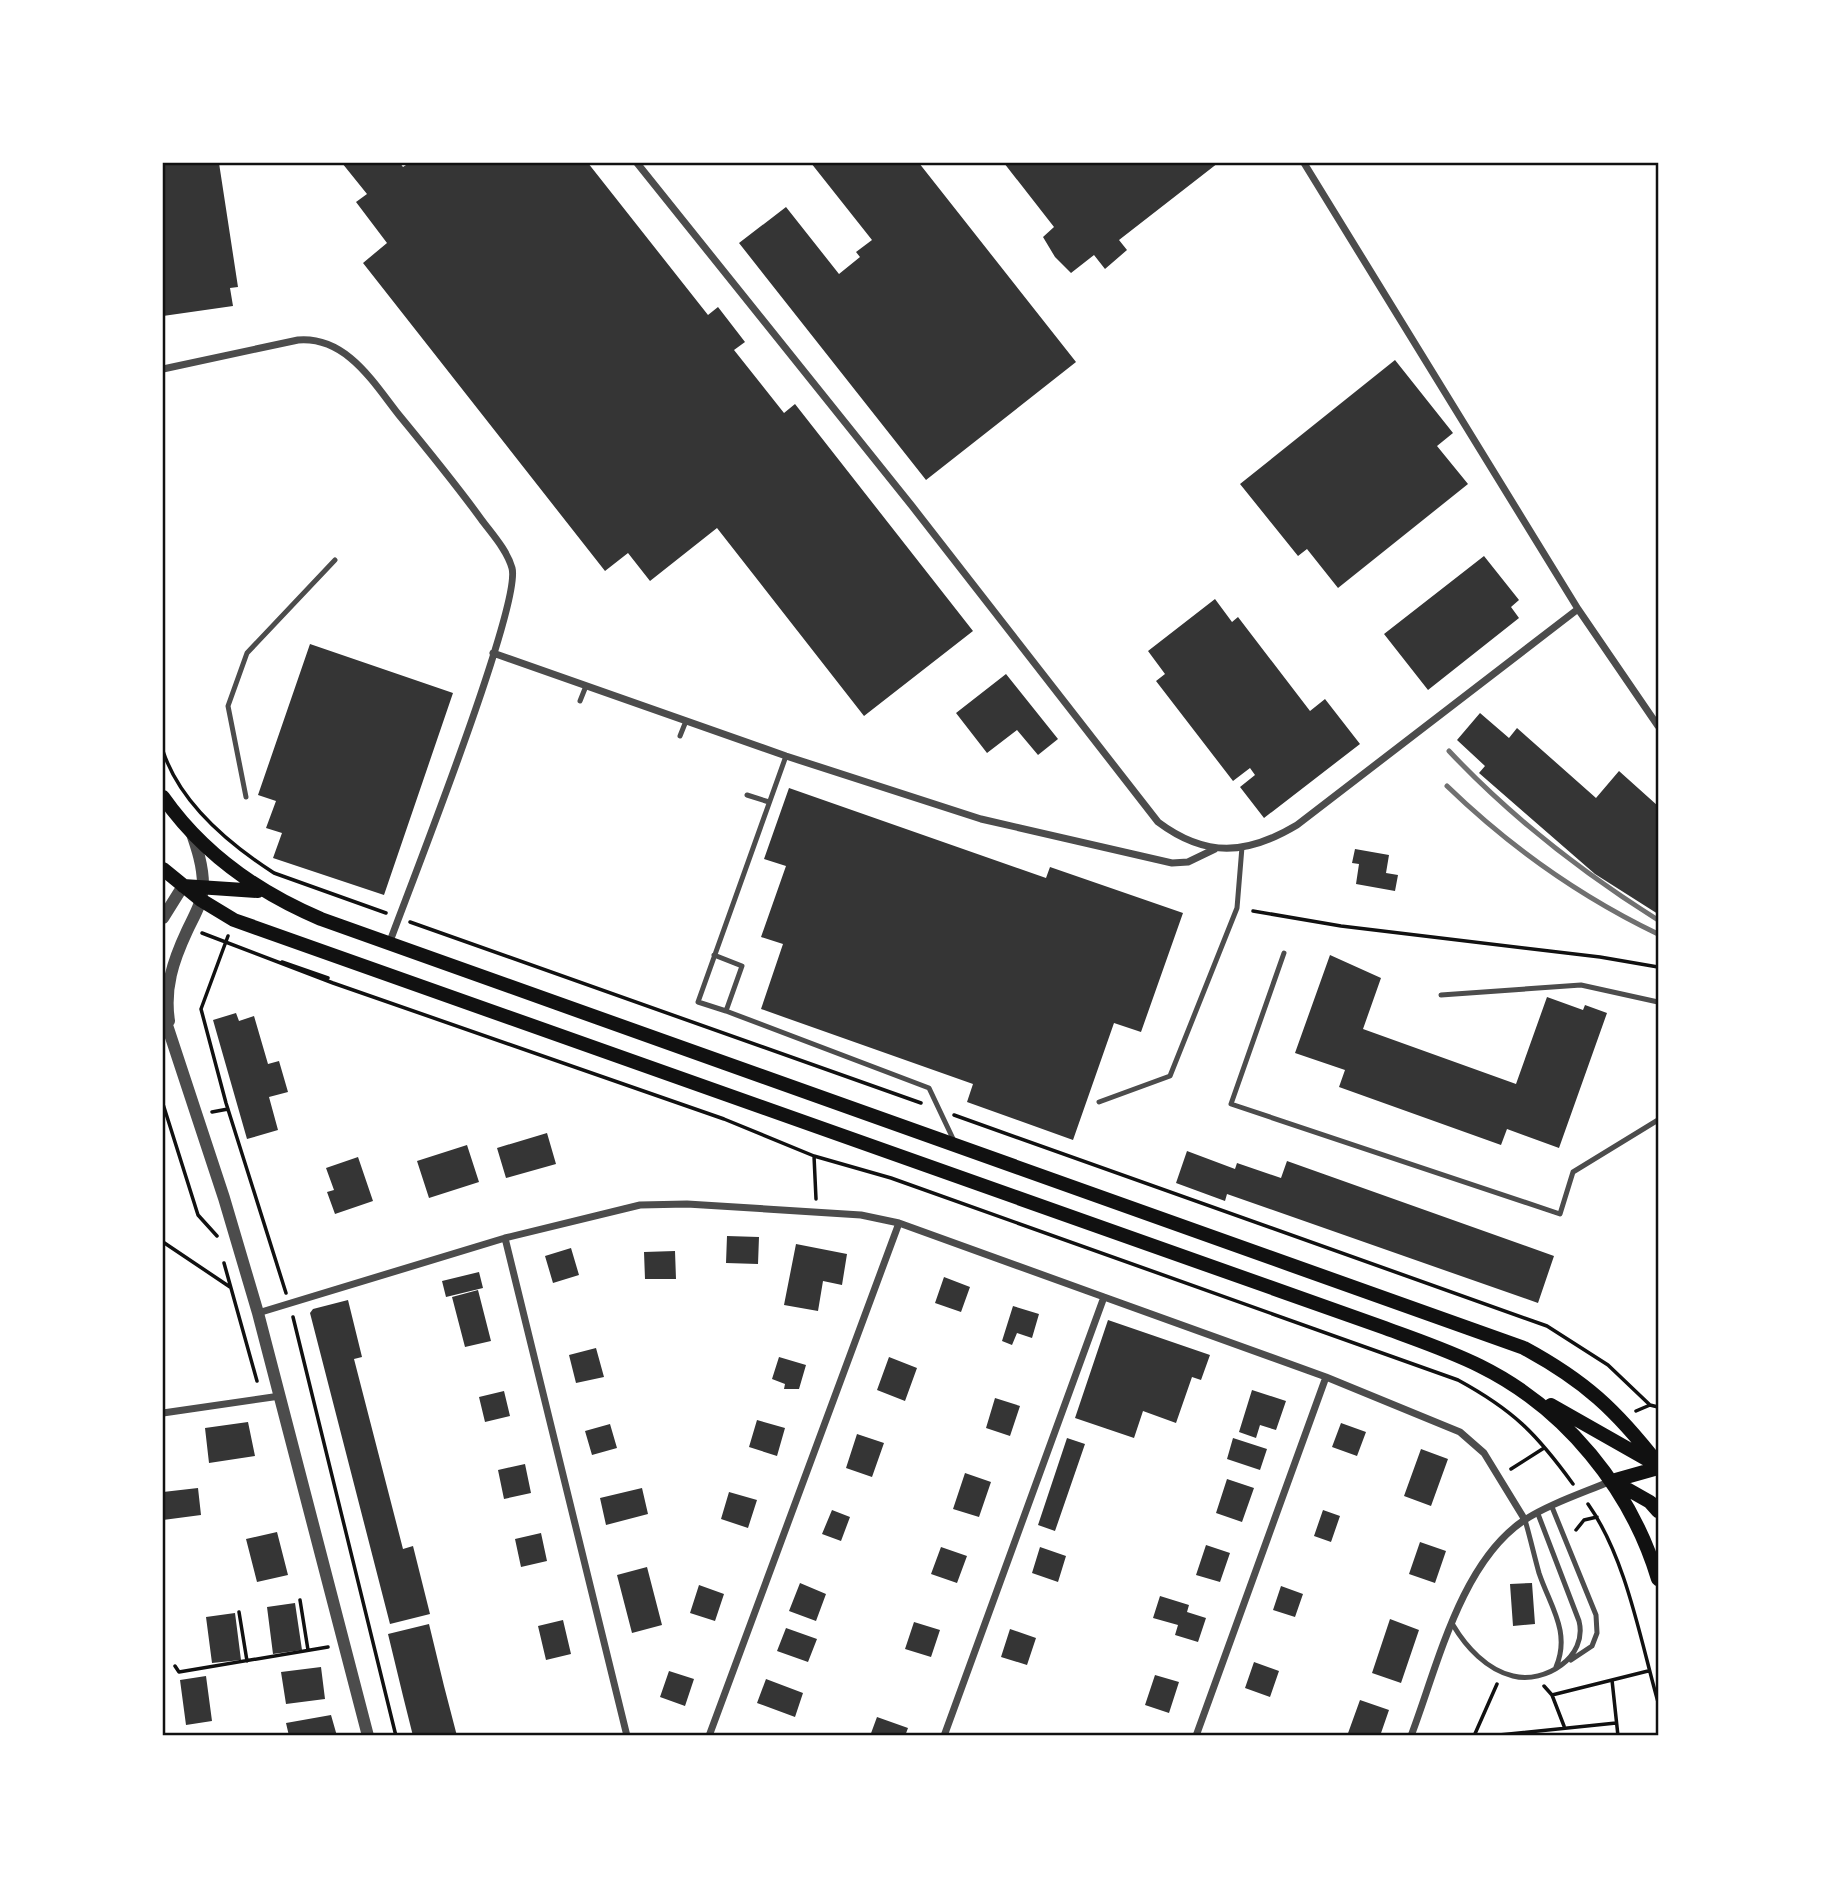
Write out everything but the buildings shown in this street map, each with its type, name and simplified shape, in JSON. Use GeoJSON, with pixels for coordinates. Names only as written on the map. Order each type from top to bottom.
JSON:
{"type":"FeatureCollection","features":[{"type":"Feature","properties":{"kind":"main road"},"geometry":{"type":"LineString","coordinates":[[163,797],[190,831],[226,865],[266,892],[300,910],[1524,1348],[1562,1369],[1595,1393],[1623,1419],[1658,1466]]}},
{"type":"Feature","properties":{"kind":"main road"},"geometry":{"type":"LineString","coordinates":[[163,869],[183,886],[202,892],[266,892]]}},
{"type":"Feature","properties":{"kind":"main road"},"geometry":{"type":"LineString","coordinates":[[202,892],[234,920],[332,957],[1454,1353],[1658,1466]]}},
{"type":"Feature","properties":{"kind":"main road"},"geometry":{"type":"LineString","coordinates":[[1507,1380],[1556,1417],[1612,1481],[1641,1530],[1658,1579]]}},
{"type":"Feature","properties":{"kind":"main road"},"geometry":{"type":"LineString","coordinates":[[1612,1481],[1658,1466]]}},
{"type":"Feature","properties":{"kind":"main road"},"geometry":{"type":"LineString","coordinates":[[1612,1481],[1650,1503],[1658,1511]]}},
{"type":"Feature","properties":{"kind":"street"},"geometry":{"type":"LineString","coordinates":[[637,163],[912,506],[1158,822],[1178,837],[1216,849]]}},
{"type":"Feature","properties":{"kind":"street"},"geometry":{"type":"LineString","coordinates":[[1304,163],[1578,609],[1658,726]]}},
{"type":"Feature","properties":{"kind":"street"},"geometry":{"type":"LineString","coordinates":[[163,369],[307,339],[328,343],[352,358],[447,474],[509,560],[513,586],[494,653],[389,944]]}},
{"type":"Feature","properties":{"kind":"street"},"geometry":{"type":"LineString","coordinates":[[494,653],[786,756],[981,819],[1163,862],[1188,862],[1216,849],[1242,847],[1273,839],[1297,825],[1578,609]]}},
{"type":"Feature","properties":{"kind":"street"},"geometry":{"type":"LineString","coordinates":[[169,1027],[169,982],[202,892],[198,850],[190,831]]}},
{"type":"Feature","properties":{"kind":"street"},"geometry":{"type":"LineString","coordinates":[[163,918],[183,886]]}},
{"type":"Feature","properties":{"kind":"street"},"geometry":{"type":"LineString","coordinates":[[163,1013],[258,1313],[368,1736]]}},
{"type":"Feature","properties":{"kind":"street"},"geometry":{"type":"LineString","coordinates":[[258,1313],[505,1238],[640,1205],[687,1204],[860,1215],[899,1223],[1326,1377],[1460,1432],[1484,1453],[1525,1520]]}},
{"type":"Feature","properties":{"kind":"street"},"geometry":{"type":"LineString","coordinates":[[712,1735],[899,1223]]}},
{"type":"Feature","properties":{"kind":"street"},"geometry":{"type":"LineString","coordinates":[[505,1238],[627,1736]]}},
{"type":"Feature","properties":{"kind":"street"},"geometry":{"type":"LineString","coordinates":[[944,1736],[1104,1297]]}},
{"type":"Feature","properties":{"kind":"street"},"geometry":{"type":"LineString","coordinates":[[1196,1736],[1326,1377]]}},
{"type":"Feature","properties":{"kind":"street"},"geometry":{"type":"LineString","coordinates":[[163,1413],[280,1396]]}},
{"type":"Feature","properties":{"kind":"street"},"geometry":{"type":"LineString","coordinates":[[1411,1736],[1453,1625],[1480,1567],[1509,1532],[1525,1520],[1612,1481]]}},
{"type":"Feature","properties":{"kind":"lane"},"geometry":{"type":"LineString","coordinates":[[246,797],[228,706],[247,653],[335,559]]}},
{"type":"Feature","properties":{"kind":"lane"},"geometry":{"type":"LineString","coordinates":[[580,701],[586,686]]}},
{"type":"Feature","properties":{"kind":"lane"},"geometry":{"type":"LineString","coordinates":[[680,736],[686,721]]}},
{"type":"Feature","properties":{"kind":"lane"},"geometry":{"type":"LineString","coordinates":[[786,756],[698,1002],[929,1088],[957,1146]]}},
{"type":"Feature","properties":{"kind":"lane"},"geometry":{"type":"LineString","coordinates":[[747,795],[769,802]]}},
{"type":"Feature","properties":{"kind":"lane"},"geometry":{"type":"LineString","coordinates":[[1099,1102],[1170,1076],[1237,908],[1242,847]]}},
{"type":"Feature","properties":{"kind":"lane"},"geometry":{"type":"LineString","coordinates":[[1284,953],[1231,1104],[1560,1214],[1573,1172],[1658,1120]]}},
{"type":"Feature","properties":{"kind":"lane"},"geometry":{"type":"LineString","coordinates":[[714,956],[742,965],[726,1011]]}},
{"type":"Feature","properties":{"kind":"lane"},"geometry":{"type":"LineString","coordinates":[[1441,995],[1581,985],[1658,1002]]}},
{"type":"Feature","properties":{"kind":"lane"},"geometry":{"type":"LineString","coordinates":[[1453,1625],[1474,1653],[1502,1672],[1524,1678],[1556,1667],[1592,1646],[1598,1625],[1552,1507]]}},
{"type":"Feature","properties":{"kind":"lane"},"geometry":{"type":"LineString","coordinates":[[1538,1514],[1581,1630],[1578,1650],[1556,1667]]}},
{"type":"Feature","properties":{"kind":"lane"},"geometry":{"type":"LineString","coordinates":[[1525,1520],[1540,1575],[1563,1634],[1561,1655],[1556,1667]]}},
{"type":"Feature","properties":{"kind":"path"},"geometry":{"type":"LineString","coordinates":[[163,751],[191,802],[222,834],[274,873],[1547,1326],[1608,1365],[1650,1405],[1658,1407]]}},
{"type":"Feature","properties":{"kind":"path"},"geometry":{"type":"LineString","coordinates":[[1253,911],[1341,926],[1600,957],[1658,967]]}},
{"type":"Feature","properties":{"kind":"path"},"geometry":{"type":"LineString","coordinates":[[189,926],[225,943],[724,1119],[814,1156],[904,1182],[1458,1380],[1500,1403],[1524,1423],[1597,1517],[1618,1563],[1658,1702]]}},
{"type":"Feature","properties":{"kind":"path"},"geometry":{"type":"LineString","coordinates":[[282,962],[326,978]]}},
{"type":"Feature","properties":{"kind":"path"},"geometry":{"type":"LineString","coordinates":[[163,1104],[198,1215],[218,1238]]}},
{"type":"Feature","properties":{"kind":"path"},"geometry":{"type":"LineString","coordinates":[[814,1156],[816,1212]]}},
{"type":"Feature","properties":{"kind":"path"},"geometry":{"type":"LineString","coordinates":[[163,1242],[230,1287]]}},
{"type":"Feature","properties":{"kind":"path"},"geometry":{"type":"LineString","coordinates":[[221,1251],[262,1399]]}},
{"type":"Feature","properties":{"kind":"path"},"geometry":{"type":"LineString","coordinates":[[1499,1477],[1544,1448]]}},
{"type":"Feature","properties":{"kind":"path"},"geometry":{"type":"LineString","coordinates":[[1575,1538],[1576,1529],[1584,1520],[1597,1517]]}},
{"type":"Feature","properties":{"kind":"path"},"geometry":{"type":"LineString","coordinates":[[300,1600],[308,1651]]}},
{"type":"Feature","properties":{"kind":"path"},"geometry":{"type":"LineString","coordinates":[[239,1612],[247,1661]]}},
{"type":"Feature","properties":{"kind":"path"},"geometry":{"type":"LineString","coordinates":[[324,1634],[330,1657]]}},
{"type":"Feature","properties":{"kind":"path"},"geometry":{"type":"LineString","coordinates":[[175,1666],[179,1672],[327,1647]]}},
{"type":"Feature","properties":{"kind":"path"},"geometry":{"type":"LineString","coordinates":[[1564,1727],[1552,1695],[1649,1671]]}},
{"type":"Feature","properties":{"kind":"path"},"geometry":{"type":"LineString","coordinates":[[1474,1736],[1502,1672]]}},
{"type":"Feature","properties":{"kind":"path"},"geometry":{"type":"LineString","coordinates":[[1612,1680],[1618,1736]]}},
{"type":"Feature","properties":{"kind":"path"},"geometry":{"type":"LineString","coordinates":[[1489,1736],[1616,1723]]}},
{"type":"Feature","properties":{"kind":"railway"},"geometry":{"type":"LineString","coordinates":[[1449,751],[1522,821],[1601,882],[1658,920]]}},
{"type":"Feature","properties":{"kind":"railway"},"geometry":{"type":"LineString","coordinates":[[1447,786],[1495,830],[1546,869],[1658,934]]}}]}
